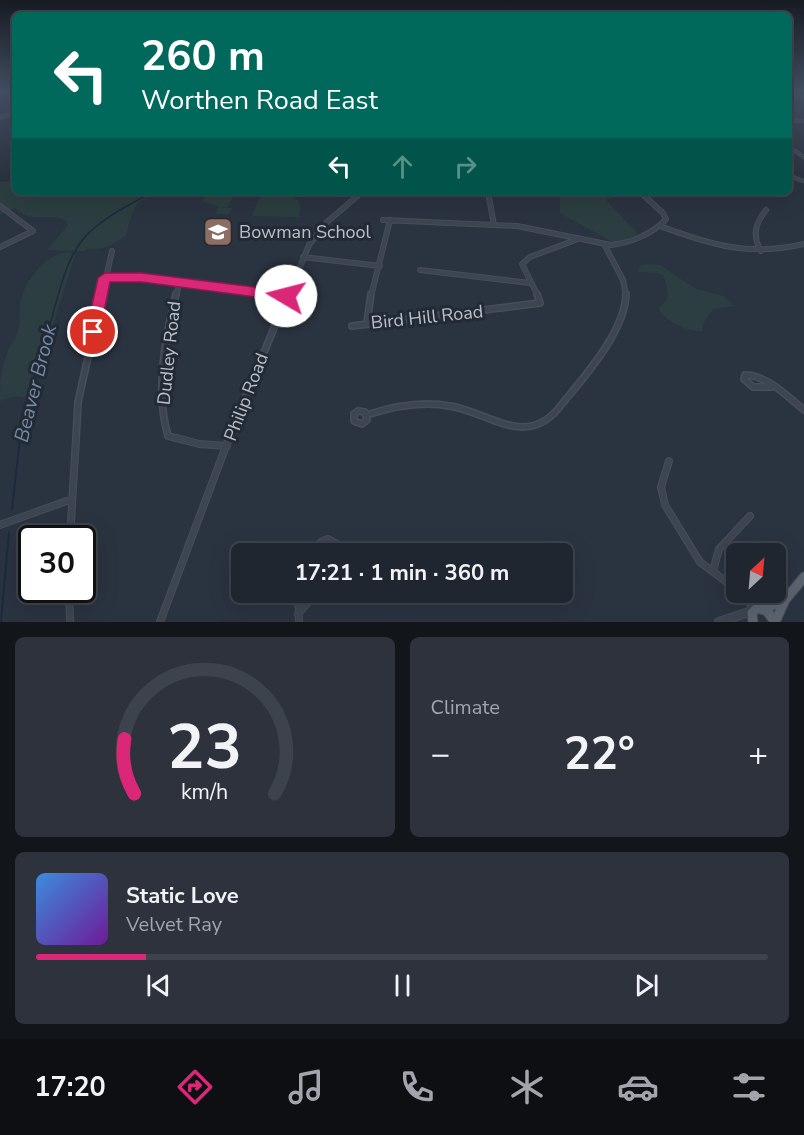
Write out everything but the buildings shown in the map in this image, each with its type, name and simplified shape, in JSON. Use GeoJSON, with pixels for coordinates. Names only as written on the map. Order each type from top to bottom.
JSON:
{"type":"FeatureCollection","features":[{"type":"Feature","properties":{"kind":"main road"},"geometry":{"type":"LineString","coordinates":[[786,599],[804,577]]}},
{"type":"Feature","properties":{"kind":"main road"},"geometry":{"type":"LineString","coordinates":[[755,614],[779,603]]}},
{"type":"Feature","properties":{"kind":"main road"},"geometry":{"type":"LineString","coordinates":[[755,614],[775,622],[784,603]]}},
{"type":"Feature","properties":{"kind":"street"},"geometry":{"type":"LineString","coordinates":[[792,177],[804,181]]}},
{"type":"Feature","properties":{"kind":"street","name":"Philip Road"},"geometry":{"type":"LineString","coordinates":[[160,622],[227,446],[303,257],[318,232],[359,195]]}},
{"type":"Feature","properties":{"kind":"street"},"geometry":{"type":"LineString","coordinates":[[489,195],[494,225]]}},
{"type":"Feature","properties":{"kind":"street"},"geometry":{"type":"LineString","coordinates":[[383,220],[529,228],[604,244],[623,244],[665,222],[665,216],[643,195]]}},
{"type":"Feature","properties":{"kind":"street"},"geometry":{"type":"LineString","coordinates":[[0,206],[33,231],[0,247]]}},
{"type":"Feature","properties":{"kind":"street"},"geometry":{"type":"LineString","coordinates":[[760,251],[754,241],[756,222],[766,210]]}},
{"type":"Feature","properties":{"kind":"street"},"geometry":{"type":"LineString","coordinates":[[367,323],[371,295],[390,220]]}},
{"type":"Feature","properties":{"kind":"street"},"geometry":{"type":"LineString","coordinates":[[660,226],[720,248],[760,251],[780,250],[804,244]]}},
{"type":"Feature","properties":{"kind":"street"},"geometry":{"type":"LineString","coordinates":[[530,283],[523,268],[525,261],[578,239]]}},
{"type":"Feature","properties":{"kind":"street"},"geometry":{"type":"LineString","coordinates":[[367,415],[397,407],[432,404],[461,408],[503,425],[517,427],[538,425],[550,418],[616,332],[623,318],[626,299],[622,278],[604,244]]}},
{"type":"Feature","properties":{"kind":"street"},"geometry":{"type":"LineString","coordinates":[[71,525],[78,402],[112,251]]}},
{"type":"Feature","properties":{"kind":"street"},"geometry":{"type":"LineString","coordinates":[[303,257],[380,266]]}},
{"type":"Feature","properties":{"kind":"street"},"geometry":{"type":"LineString","coordinates":[[420,270],[530,283]]}},
{"type":"Feature","properties":{"kind":"street"},"geometry":{"type":"LineString","coordinates":[[105,278],[126,276],[286,296]]}},
{"type":"Feature","properties":{"kind":"street","name":"Dudley Road"},"geometry":{"type":"LineString","coordinates":[[180,282],[171,311],[162,409],[164,429],[168,436],[180,440],[227,446]]}},
{"type":"Feature","properties":{"kind":"street","name":"Bird Hill Road"},"geometry":{"type":"LineString","coordinates":[[352,326],[540,303],[541,300],[530,283]]}},
{"type":"Feature","properties":{"kind":"street"},"geometry":{"type":"LineString","coordinates":[[772,387],[757,389],[752,387],[744,379],[745,375],[760,377],[804,410]]}},
{"type":"Feature","properties":{"kind":"street"},"geometry":{"type":"LineString","coordinates":[[669,461],[661,487],[665,505],[693,554],[726,581]]}},
{"type":"Feature","properties":{"kind":"street"},"geometry":{"type":"LineString","coordinates":[[0,525],[72,499]]}},
{"type":"Feature","properties":{"kind":"street"},"geometry":{"type":"LineString","coordinates":[[713,571],[719,549],[750,516]]}},
{"type":"Feature","properties":{"kind":"street"},"geometry":{"type":"LineString","coordinates":[[320,543],[328,539],[338,543]]}},
{"type":"Feature","properties":{"kind":"street"},"geometry":{"type":"LineString","coordinates":[[69,603],[70,622]]}},
{"type":"Feature","properties":{"kind":"street"},"geometry":{"type":"LineString","coordinates":[[298,618],[309,603]]}},
{"type":"Feature","properties":{"kind":"street"},"geometry":{"type":"LineString","coordinates":[[720,622],[739,615],[755,614]]}},
{"type":"Feature","properties":{"kind":"shaded area"},"geometry":{"type":"Polygon","coordinates":[[[12,180],[12,195],[154,195],[135,206],[126,235],[113,244],[85,251],[47,250],[68,225],[67,222],[54,217],[28,216],[15,208],[0,215],[0,182],[12,180]]]}},
{"type":"Feature","properties":{"kind":"shaded area"},"geometry":{"type":"Polygon","coordinates":[[[206,195],[231,195],[233,198],[228,207],[223,208],[232,208],[229,214],[216,214],[219,207],[202,201],[206,195]]]}},
{"type":"Feature","properties":{"kind":"shaded area"},"geometry":{"type":"Polygon","coordinates":[[[262,195],[290,195],[299,203],[299,217],[254,216],[252,214],[262,195]]]}},
{"type":"Feature","properties":{"kind":"shaded area"},"geometry":{"type":"Polygon","coordinates":[[[560,195],[614,195],[614,198],[605,199],[638,234],[614,243],[560,213],[560,195]]]}},
{"type":"Feature","properties":{"kind":"shaded area"},"geometry":{"type":"Polygon","coordinates":[[[68,252],[75,255],[45,350],[36,371],[34,393],[28,399],[17,396],[0,401],[2,370],[5,357],[18,331],[20,303],[26,286],[44,263],[59,254],[68,252]]]}},
{"type":"Feature","properties":{"kind":"shaded area"},"geometry":{"type":"Polygon","coordinates":[[[660,265],[696,289],[724,296],[734,306],[713,309],[703,324],[702,332],[677,325],[665,318],[658,308],[667,300],[664,276],[657,273],[638,272],[640,266],[660,265]]]}},
{"type":"Feature","properties":{"kind":"waterway","name":"Beaver Brook"},"geometry":{"type":"LineString","coordinates":[[20,440],[33,381],[63,279],[77,247],[99,224],[148,195]]}},
{"type":"Feature","properties":{"kind":"waterway","name":"Beaver Brook"},"geometry":{"type":"LineString","coordinates":[[12,509],[20,438]]}},
{"type":"Feature","properties":{"kind":"waterway","name":"Beaver Brook"},"geometry":{"type":"LineString","coordinates":[[1,622],[9,532]]}},
{"type":"Feature","properties":{"kind":"place","name":"Bowman School"},"geometry":{"type":"Point","coordinates":[218,232]}},
{"type":"Feature","properties":{"kind":"route"},"geometry":{"type":"LineString","coordinates":[[93,332],[105,278],[114,276],[286,296]]}}]}
